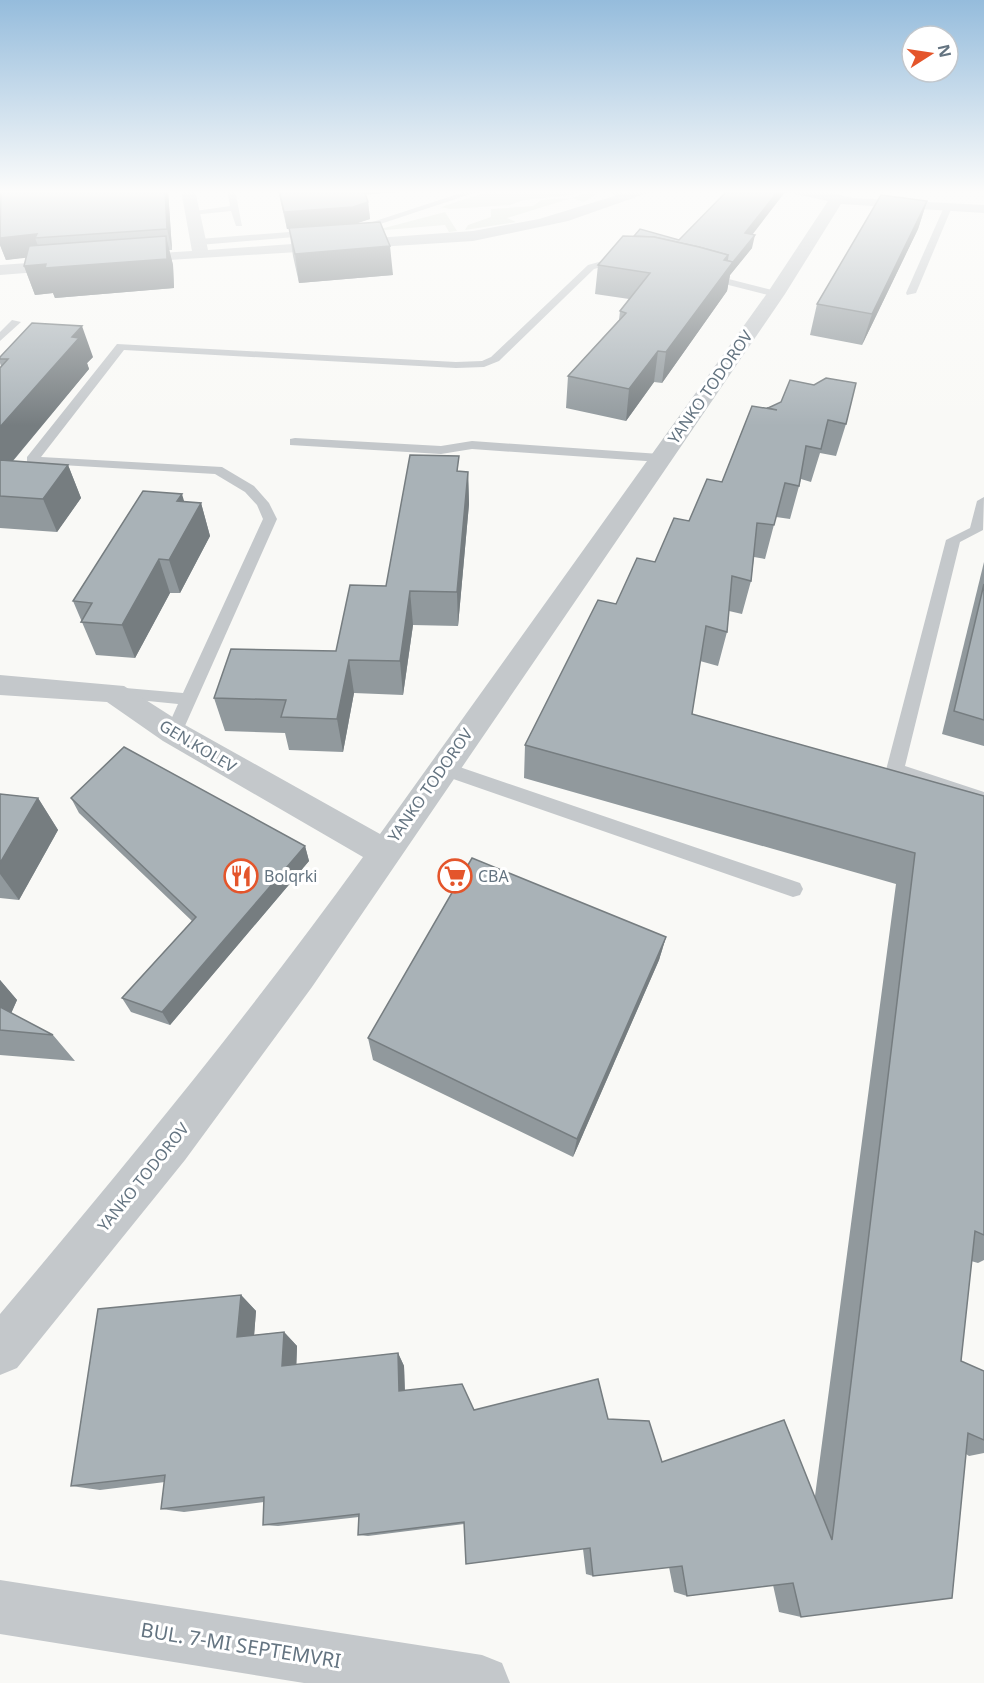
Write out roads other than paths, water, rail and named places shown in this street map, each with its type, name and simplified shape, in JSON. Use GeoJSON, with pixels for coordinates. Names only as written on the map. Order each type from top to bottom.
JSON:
{"type":"FeatureCollection","features":[{"type":"Feature","properties":{"kind":"street"},"geometry":{"type":"LineString","coordinates":[[0,270],[20,269]]}},
{"type":"Feature","properties":{"kind":"street","name":"YANKO TODOROV"},"geometry":{"type":"LineString","coordinates":[[0,1351],[170,1145],[298,975],[776,294],[785,269]]}},
{"type":"Feature","properties":{"kind":"street","name":"GEN.KOLEV"},"geometry":{"type":"LineString","coordinates":[[0,685],[114,693],[174,733],[383,852]]}},
{"type":"Feature","properties":{"kind":"street","name":"BUL. 7-MI SEPTEMVRI"},"geometry":{"type":"LineString","coordinates":[[0,1607],[482,1683]]}},
{"type":"Feature","properties":{"kind":"lane"},"geometry":{"type":"LineString","coordinates":[[174,733],[270,519],[267,507],[232,475],[217,470],[32,460],[121,346],[456,365],[484,364],[510,347],[589,269]]}},
{"type":"Feature","properties":{"kind":"lane"},"geometry":{"type":"LineString","coordinates":[[911,293],[922,269]]}},
{"type":"Feature","properties":{"kind":"lane"},"geometry":{"type":"LineString","coordinates":[[697,274],[776,294]]}},
{"type":"Feature","properties":{"kind":"lane"},"geometry":{"type":"LineString","coordinates":[[0,338],[16,322]]}},
{"type":"Feature","properties":{"kind":"lane"},"geometry":{"type":"LineString","coordinates":[[295,442],[441,450],[472,445],[660,458]]}},
{"type":"Feature","properties":{"kind":"lane"},"geometry":{"type":"LineString","coordinates":[[984,501],[976,530],[953,540],[895,770],[984,799]]}},
{"type":"Feature","properties":{"kind":"lane"},"geometry":{"type":"LineString","coordinates":[[114,693],[189,699]]}},
{"type":"Feature","properties":{"kind":"lane"},"geometry":{"type":"LineString","coordinates":[[442,768],[793,889]]}},
{"type":"Feature","properties":{"kind":"place","name":"Bolqrki"},"geometry":{"type":"Point","coordinates":[241,876]}},
{"type":"Feature","properties":{"kind":"place","name":"CBA"},"geometry":{"type":"Point","coordinates":[455,876]}}]}
